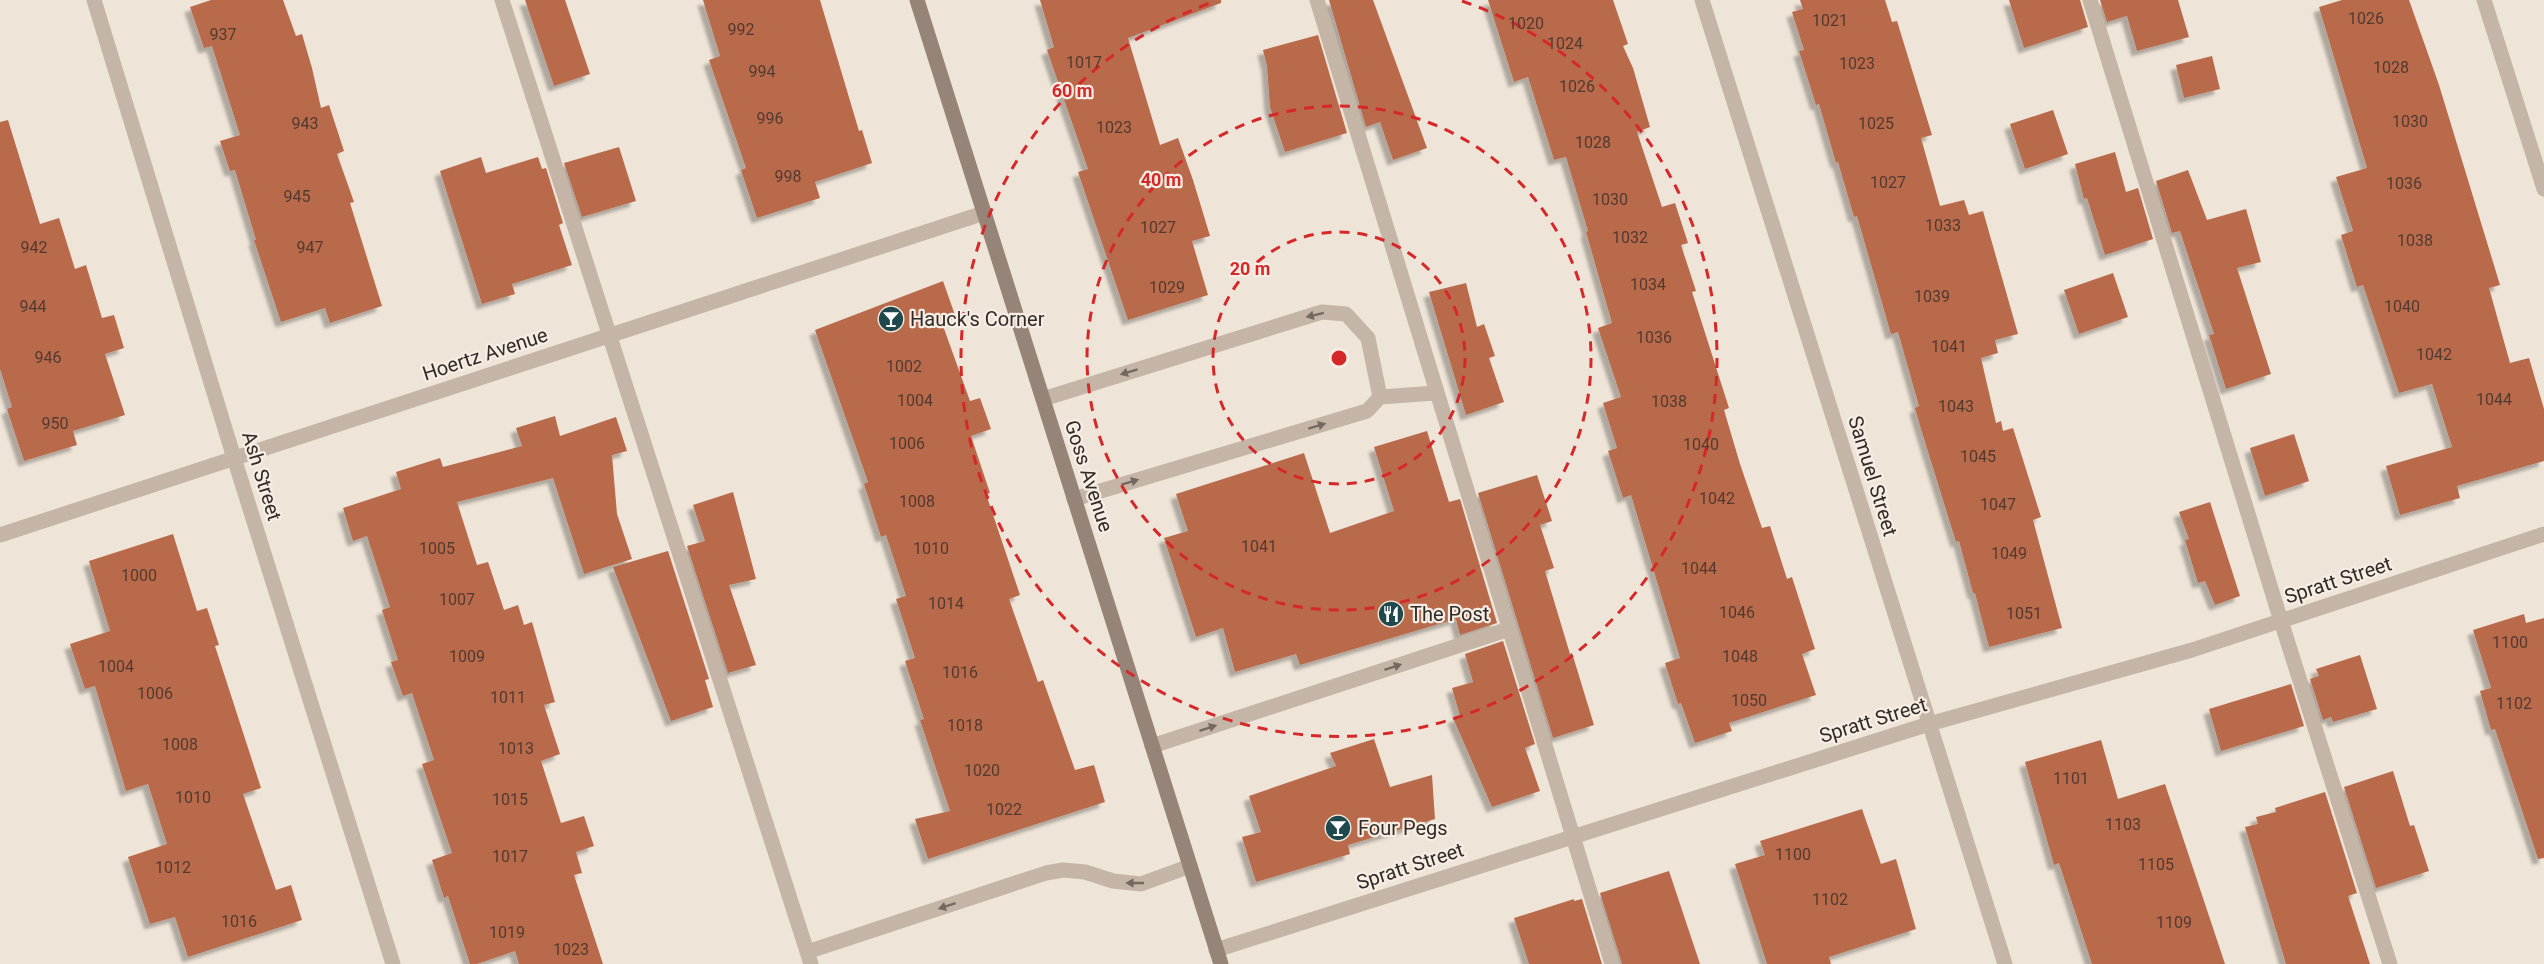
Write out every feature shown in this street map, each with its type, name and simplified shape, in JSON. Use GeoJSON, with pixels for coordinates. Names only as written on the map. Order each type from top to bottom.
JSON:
{"type":"FeatureCollection","features":[{"type":"Feature","properties":{"kind":"main road","name":"Goss Avenue"},"geometry":{"type":"LineString","coordinates":[[917,0],[1218,957]]}},
{"type":"Feature","properties":{"kind":"street","name":"Ash Street"},"geometry":{"type":"LineString","coordinates":[[94,0],[234,458],[393,964]]}},
{"type":"Feature","properties":{"kind":"street"},"geometry":{"type":"LineString","coordinates":[[502,0],[809,958],[1046,873],[1064,870],[1085,872],[1113,882],[1141,884],[1190,866]]}},
{"type":"Feature","properties":{"kind":"street"},"geometry":{"type":"LineString","coordinates":[[1317,0],[1612,964]]}},
{"type":"Feature","properties":{"kind":"street","name":"Samuel Street"},"geometry":{"type":"LineString","coordinates":[[1702,0],[2005,964]]}},
{"type":"Feature","properties":{"kind":"street"},"geometry":{"type":"LineString","coordinates":[[2090,0],[2281,621],[2390,964]]}},
{"type":"Feature","properties":{"kind":"street"},"geometry":{"type":"LineString","coordinates":[[2484,0],[2544,189]]}},
{"type":"Feature","properties":{"kind":"street","name":"Hoertz Avenue"},"geometry":{"type":"LineString","coordinates":[[0,535],[984,213]]}},
{"type":"Feature","properties":{"kind":"street"},"geometry":{"type":"LineString","coordinates":[[1043,399],[1322,312],[1346,314],[1368,338],[1380,397]]}},
{"type":"Feature","properties":{"kind":"street"},"geometry":{"type":"LineString","coordinates":[[1074,499],[1367,411],[1380,397],[1436,393]]}},
{"type":"Feature","properties":{"kind":"street","name":"Spratt Street"},"geometry":{"type":"LineString","coordinates":[[1218,957],[1572,837],[1929,724],[2192,650],[2544,534]]}},
{"type":"Feature","properties":{"kind":"street"},"geometry":{"type":"LineString","coordinates":[[1152,746],[1509,629]]}},
{"type":"Feature","properties":{"kind":"building"},"geometry":{"type":"Polygon","coordinates":[[[211,0],[283,0],[296,36],[302,34],[321,108],[329,105],[344,151],[337,154],[354,202],[350,203],[382,306],[330,323],[325,308],[281,322],[254,240],[256,240],[235,170],[230,171],[220,141],[240,135],[212,46],[204,48],[190,7],[211,0]]]}},
{"type":"Feature","properties":{"kind":"building"},"geometry":{"type":"Polygon","coordinates":[[[525,0],[565,0],[590,74],[554,86],[525,0]]]}},
{"type":"Feature","properties":{"kind":"building"},"geometry":{"type":"Polygon","coordinates":[[[703,0],[820,0],[859,131],[862,130],[872,163],[815,182],[820,198],[757,218],[741,170],[746,168],[709,60],[720,56],[703,0]]]}},
{"type":"Feature","properties":{"kind":"building"},"geometry":{"type":"Polygon","coordinates":[[[1040,0],[1221,0],[1221,3],[1128,38],[1160,145],[1178,138],[1193,180],[1210,236],[1192,241],[1208,295],[1128,320],[1078,172],[1088,169],[1047,50],[1054,47],[1040,0]]]}},
{"type":"Feature","properties":{"kind":"building"},"geometry":{"type":"Polygon","coordinates":[[[1329,0],[1373,0],[1427,148],[1393,160],[1380,122],[1366,127],[1329,0]]]}},
{"type":"Feature","properties":{"kind":"building"},"geometry":{"type":"Polygon","coordinates":[[[1488,0],[1613,0],[1628,44],[1623,46],[1633,68],[1650,127],[1637,132],[1662,207],[1675,203],[1688,243],[1681,245],[1696,291],[1692,292],[1729,408],[1724,410],[1740,464],[1762,528],[1770,526],[1787,579],[1792,577],[1815,649],[1802,654],[1816,695],[1729,723],[1732,731],[1695,743],[1681,703],[1678,704],[1665,663],[1680,658],[1631,495],[1623,498],[1608,451],[1617,448],[1603,403],[1621,397],[1598,328],[1612,323],[1586,232],[1588,231],[1566,157],[1554,160],[1528,77],[1514,82],[1488,0]]]}},
{"type":"Feature","properties":{"kind":"building"},"geometry":{"type":"Polygon","coordinates":[[[1800,0],[1885,0],[1892,22],[1897,21],[1932,135],[1921,138],[1940,206],[1964,200],[1969,215],[1983,211],[2018,334],[1995,340],[1998,353],[1981,358],[1996,423],[2001,421],[2003,431],[2013,428],[2041,517],[2033,520],[2062,628],[1989,647],[1959,541],[1956,542],[1921,429],[1915,408],[1919,406],[1898,332],[1891,334],[1857,216],[1854,217],[1819,104],[1816,105],[1799,51],[1804,50],[1792,12],[1803,9],[1800,0]]]}},
{"type":"Feature","properties":{"kind":"building"},"geometry":{"type":"Polygon","coordinates":[[[2009,0],[2080,0],[2088,27],[2024,48],[2009,0]]]}},
{"type":"Feature","properties":{"kind":"building"},"geometry":{"type":"Polygon","coordinates":[[[2100,0],[2178,0],[2189,37],[2137,51],[2127,16],[2107,22],[2100,0]]]}},
{"type":"Feature","properties":{"kind":"building"},"geometry":{"type":"Polygon","coordinates":[[[2342,0],[2409,0],[2439,85],[2500,285],[2489,288],[2510,363],[2529,358],[2544,409],[2544,461],[2457,486],[2460,498],[2400,515],[2386,466],[2452,447],[2432,384],[2399,393],[2363,285],[2357,287],[2341,235],[2353,231],[2336,177],[2367,168],[2319,7],[2342,0]]]}},
{"type":"Feature","properties":{"kind":"building"},"geometry":{"type":"Polygon","coordinates":[[[1318,35],[1347,133],[1285,152],[1270,107],[1267,66],[1263,50],[1318,35]]]}},
{"type":"Feature","properties":{"kind":"building"},"geometry":{"type":"Polygon","coordinates":[[[2212,56],[2220,89],[2184,98],[2176,65],[2212,56]]]}},
{"type":"Feature","properties":{"kind":"building"},"geometry":{"type":"Polygon","coordinates":[[[2053,110],[2068,154],[2025,169],[2010,124],[2053,110]]]}},
{"type":"Feature","properties":{"kind":"building"},"geometry":{"type":"Polygon","coordinates":[[[8,120],[40,224],[59,218],[75,269],[86,265],[102,318],[114,315],[124,348],[105,354],[125,415],[73,431],[77,445],[24,461],[7,409],[12,407],[0,369],[0,122],[8,120]]]}},
{"type":"Feature","properties":{"kind":"building"},"geometry":{"type":"Polygon","coordinates":[[[619,147],[636,201],[582,217],[564,163],[619,147]]]}},
{"type":"Feature","properties":{"kind":"building"},"geometry":{"type":"Polygon","coordinates":[[[2115,152],[2126,192],[2138,188],[2153,239],[2105,255],[2087,198],[2084,199],[2075,164],[2115,152]]]}},
{"type":"Feature","properties":{"kind":"building"},"geometry":{"type":"Polygon","coordinates":[[[481,157],[486,173],[538,157],[542,169],[546,168],[563,223],[559,225],[572,265],[512,284],[515,294],[482,304],[440,171],[481,157]]]}},
{"type":"Feature","properties":{"kind":"building"},"geometry":{"type":"Polygon","coordinates":[[[2188,170],[2207,220],[2246,209],[2261,262],[2237,268],[2271,374],[2226,389],[2209,335],[2214,334],[2180,231],[2172,233],[2156,181],[2188,170]]]}},
{"type":"Feature","properties":{"kind":"building"},"geometry":{"type":"Polygon","coordinates":[[[2113,273],[2128,317],[2079,334],[2064,290],[2113,273]]]}},
{"type":"Feature","properties":{"kind":"building"},"geometry":{"type":"Polygon","coordinates":[[[943,281],[956,318],[942,323],[970,401],[980,398],[991,429],[971,436],[990,493],[986,494],[1020,595],[1009,599],[1038,682],[1043,680],[1075,770],[1094,765],[1105,802],[928,859],[915,819],[950,811],[920,720],[924,719],[905,661],[915,658],[896,599],[906,596],[886,535],[881,537],[864,484],[868,482],[815,330],[943,281]]]}},
{"type":"Feature","properties":{"kind":"building"},"geometry":{"type":"Polygon","coordinates":[[[1466,283],[1477,327],[1484,324],[1495,356],[1489,358],[1504,402],[1466,415],[1429,292],[1466,283]]]}},
{"type":"Feature","properties":{"kind":"building"},"geometry":{"type":"Polygon","coordinates":[[[555,416],[560,436],[616,417],[627,451],[612,455],[617,514],[632,559],[584,574],[553,478],[457,502],[477,565],[488,562],[504,610],[518,605],[524,625],[532,622],[555,702],[544,705],[560,754],[541,761],[561,823],[584,816],[594,846],[576,852],[582,873],[574,875],[603,964],[519,964],[515,951],[477,964],[470,964],[448,896],[444,898],[432,860],[452,853],[422,764],[434,760],[412,693],[403,696],[391,662],[398,660],[382,610],[390,607],[367,536],[353,541],[343,508],[401,489],[396,472],[440,458],[443,467],[522,446],[516,428],[555,416]]]}},
{"type":"Feature","properties":{"kind":"building"},"geometry":{"type":"Polygon","coordinates":[[[1427,431],[1449,502],[1460,499],[1497,623],[1460,635],[1456,619],[1300,665],[1296,654],[1235,672],[1223,628],[1196,637],[1164,538],[1188,531],[1176,494],[1304,453],[1330,533],[1394,511],[1374,447],[1427,431]]]}},
{"type":"Feature","properties":{"kind":"building"},"geometry":{"type":"Polygon","coordinates":[[[2294,434],[2309,481],[2265,496],[2250,448],[2294,434]]]}},
{"type":"Feature","properties":{"kind":"building"},"geometry":{"type":"Polygon","coordinates":[[[1537,475],[1552,521],[1540,525],[1554,568],[1545,571],[1594,725],[1553,738],[1478,493],[1537,475]]]}},
{"type":"Feature","properties":{"kind":"building"},"geometry":{"type":"Polygon","coordinates":[[[733,492],[756,579],[729,585],[756,665],[728,673],[687,546],[705,541],[693,505],[733,492]]]}},
{"type":"Feature","properties":{"kind":"building"},"geometry":{"type":"Polygon","coordinates":[[[2210,502],[2240,596],[2215,605],[2205,581],[2198,583],[2185,540],[2189,539],[2179,512],[2210,502]]]}},
{"type":"Feature","properties":{"kind":"building"},"geometry":{"type":"Polygon","coordinates":[[[173,534],[197,611],[207,608],[219,645],[215,646],[261,788],[243,794],[276,890],[291,885],[302,920],[188,957],[175,917],[150,924],[128,857],[167,844],[148,784],[126,791],[95,686],[85,689],[70,644],[110,631],[89,561],[173,534]]]}},
{"type":"Feature","properties":{"kind":"building"},"geometry":{"type":"Polygon","coordinates":[[[668,551],[709,679],[705,680],[713,707],[671,721],[613,567],[668,551]]]}},
{"type":"Feature","properties":{"kind":"building"},"geometry":{"type":"Polygon","coordinates":[[[2524,614],[2526,623],[2544,618],[2544,858],[2538,859],[2495,729],[2491,730],[2480,691],[2491,688],[2473,630],[2524,614]]]}},
{"type":"Feature","properties":{"kind":"building"},"geometry":{"type":"Polygon","coordinates":[[[1503,641],[1535,744],[1525,748],[1540,791],[1492,807],[1453,718],[1460,716],[1452,688],[1473,682],[1465,654],[1503,641]]]}},
{"type":"Feature","properties":{"kind":"building"},"geometry":{"type":"Polygon","coordinates":[[[2360,655],[2377,709],[2333,722],[2331,717],[2323,720],[2310,679],[2319,676],[2316,669],[2360,655]]]}},
{"type":"Feature","properties":{"kind":"building"},"geometry":{"type":"Polygon","coordinates":[[[2291,684],[2304,726],[2221,751],[2209,709],[2291,684]]]}},
{"type":"Feature","properties":{"kind":"building"},"geometry":{"type":"Polygon","coordinates":[[[1374,739],[1390,787],[1432,775],[1435,819],[1348,845],[1350,854],[1256,882],[1242,837],[1261,832],[1249,796],[1336,766],[1330,753],[1374,739]]]}},
{"type":"Feature","properties":{"kind":"building"},"geometry":{"type":"Polygon","coordinates":[[[2101,740],[2118,799],[2165,784],[2225,964],[2092,964],[2059,863],[2054,865],[2025,762],[2101,740]]]}},
{"type":"Feature","properties":{"kind":"building"},"geometry":{"type":"Polygon","coordinates":[[[2393,771],[2410,826],[2414,825],[2429,871],[2376,888],[2344,787],[2393,771]]]}},
{"type":"Feature","properties":{"kind":"building"},"geometry":{"type":"Polygon","coordinates":[[[2325,792],[2357,893],[2348,896],[2370,964],[2286,964],[2245,827],[2258,824],[2256,817],[2276,812],[2275,808],[2325,792]]]}},
{"type":"Feature","properties":{"kind":"building"},"geometry":{"type":"Polygon","coordinates":[[[1862,809],[1881,864],[1896,859],[1916,929],[1829,957],[1831,964],[1767,964],[1735,864],[1765,855],[1760,841],[1862,809]]]}},
{"type":"Feature","properties":{"kind":"building"},"geometry":{"type":"Polygon","coordinates":[[[1669,871],[1700,964],[1622,964],[1600,893],[1669,871]]]}},
{"type":"Feature","properties":{"kind":"building"},"geometry":{"type":"Polygon","coordinates":[[[1574,899],[1574,901],[1582,899],[1602,964],[1529,964],[1514,918],[1574,899]]]}},
{"type":"Feature","properties":{"kind":"place","name":"Hauck's Corner"},"geometry":{"type":"Point","coordinates":[891,319]}},
{"type":"Feature","properties":{"kind":"place","name":"The Post"},"geometry":{"type":"Point","coordinates":[1391,614]}},
{"type":"Feature","properties":{"kind":"place","name":"Four Pegs"},"geometry":{"type":"Point","coordinates":[1338,828]}}]}
